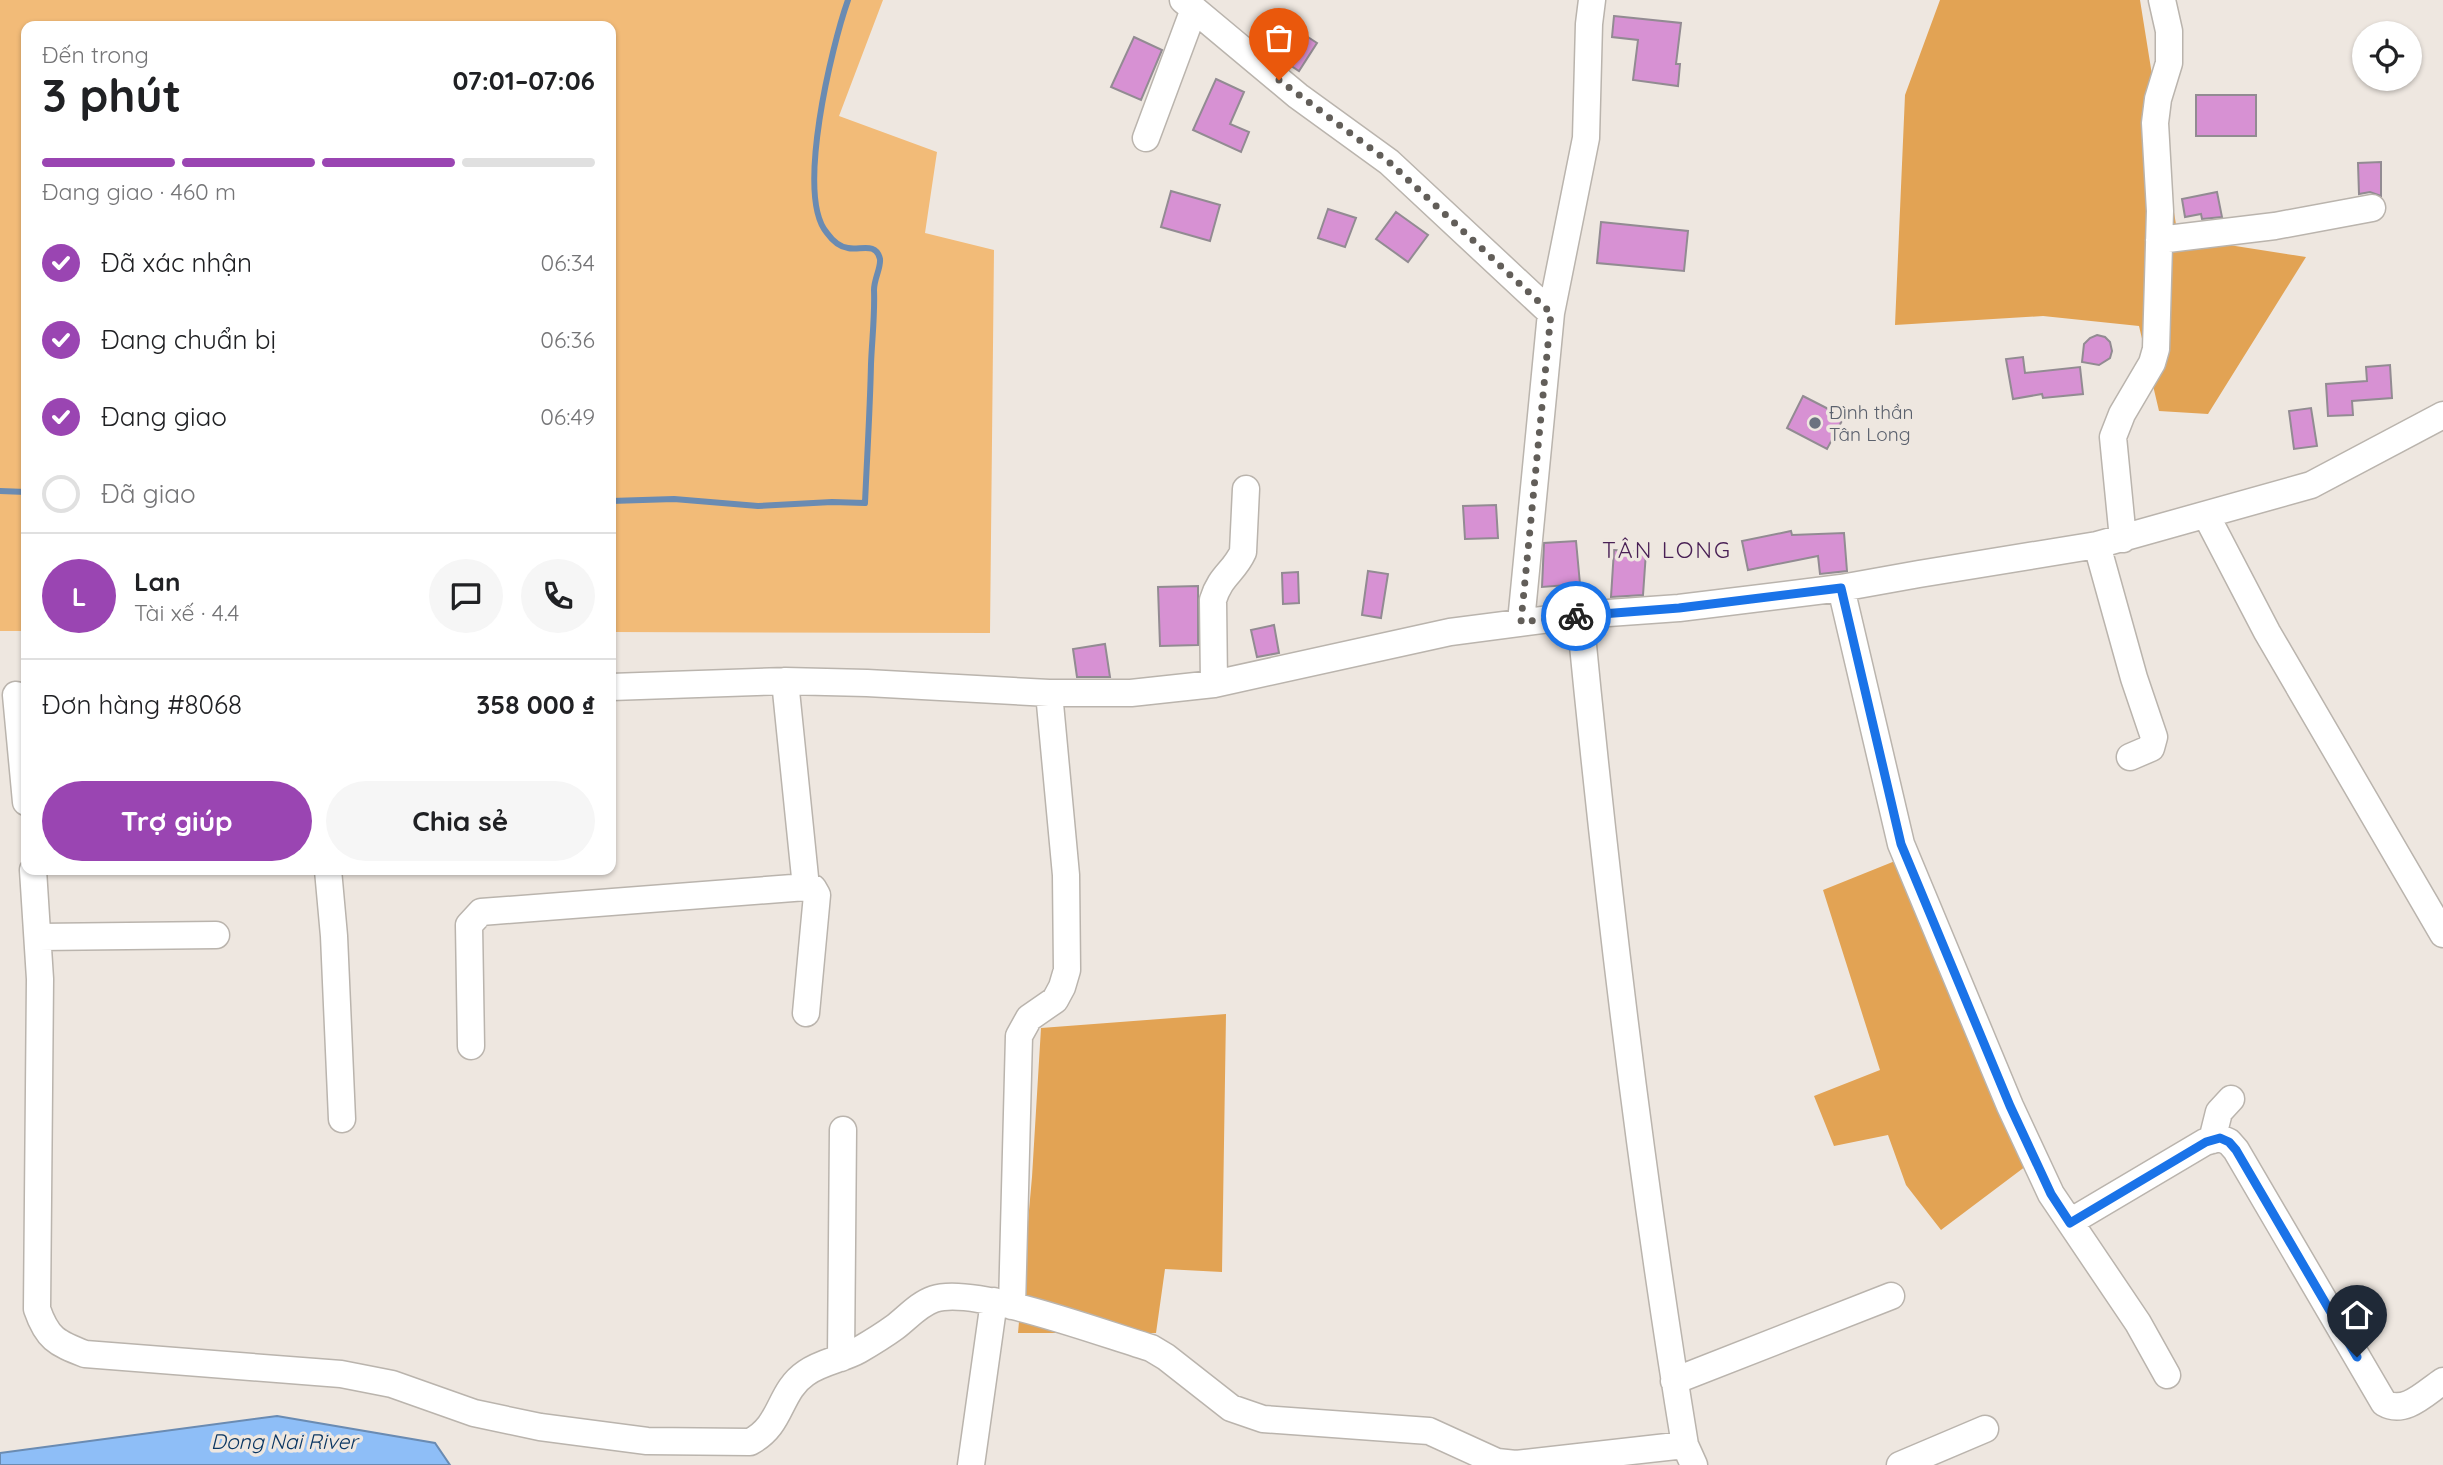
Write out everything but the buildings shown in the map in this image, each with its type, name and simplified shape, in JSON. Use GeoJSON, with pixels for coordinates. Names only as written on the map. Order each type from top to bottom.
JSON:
{"type":"FeatureCollection","features":[{"type":"Feature","properties":{"kind":"street"},"geometry":{"type":"LineString","coordinates":[[1521,622],[1551,313],[1587,138],[1589,24],[1592,0]]}},
{"type":"Feature","properties":{"kind":"street"},"geometry":{"type":"LineString","coordinates":[[2123,539],[2113,437],[2122,414],[2152,363],[2156,349],[2160,211],[2155,123],[2158,99],[2169,62],[2169,31],[2162,0]]}},
{"type":"Feature","properties":{"kind":"street"},"geometry":{"type":"LineString","coordinates":[[1146,138],[1198,6],[1298,96],[1389,162],[1551,313]]}},
{"type":"Feature","properties":{"kind":"street"},"geometry":{"type":"LineString","coordinates":[[2159,240],[2275,226],[2372,208]]}},
{"type":"Feature","properties":{"kind":"street"},"geometry":{"type":"LineString","coordinates":[[616,687],[785,681],[867,682],[1049,693],[1131,693],[1214,684],[1450,632],[1580,615],[1679,608],[1841,588],[2097,545],[2311,485],[2443,415]]}},
{"type":"Feature","properties":{"kind":"street"},"geometry":{"type":"LineString","coordinates":[[1214,684],[1213,600],[1224,575],[1239,561],[1243,552],[1246,489]]}},
{"type":"Feature","properties":{"kind":"street"},"geometry":{"type":"LineString","coordinates":[[2206,515],[2274,644],[2443,934]]}},
{"type":"Feature","properties":{"kind":"street"},"geometry":{"type":"LineString","coordinates":[[2097,545],[2130,664],[2154,737],[2151,748],[2130,757]]}},
{"type":"Feature","properties":{"kind":"street"},"geometry":{"type":"LineString","coordinates":[[1841,588],[1901,844],[2010,1106],[2051,1194],[2138,1323],[2167,1375]]}},
{"type":"Feature","properties":{"kind":"street"},"geometry":{"type":"LineString","coordinates":[[33,875],[39,937],[37,1308],[44,1329],[62,1346],[85,1354],[341,1374],[392,1384],[487,1415],[540,1427],[648,1441],[750,1441],[763,1435],[771,1426],[793,1384],[807,1372],[859,1350],[894,1328],[919,1306],[949,1296],[1003,1304],[1151,1349],[1166,1357],[1231,1408],[1263,1419],[1429,1431],[1497,1462],[1516,1464],[1689,1455],[1674,1381],[1601,835],[1580,615]]}},
{"type":"Feature","properties":{"kind":"street"},"geometry":{"type":"LineString","coordinates":[[785,681],[806,887]]}},
{"type":"Feature","properties":{"kind":"street"},"geometry":{"type":"LineString","coordinates":[[971,1465],[1003,1304],[1019,1036],[1029,1018],[1055,1000],[1067,970],[1066,875],[1049,693]]}},
{"type":"Feature","properties":{"kind":"street"},"geometry":{"type":"LineString","coordinates":[[14,696],[21,758]]}},
{"type":"Feature","properties":{"kind":"street"},"geometry":{"type":"LineString","coordinates":[[328,875],[334,936],[342,1119]]}},
{"type":"Feature","properties":{"kind":"street"},"geometry":{"type":"LineString","coordinates":[[471,1046],[469,925],[481,912],[813,888],[817,895],[806,1013]]}},
{"type":"Feature","properties":{"kind":"street"},"geometry":{"type":"LineString","coordinates":[[39,937],[216,935]]}},
{"type":"Feature","properties":{"kind":"street"},"geometry":{"type":"LineString","coordinates":[[2212,1140],[2219,1112],[2231,1099]]}},
{"type":"Feature","properties":{"kind":"street"},"geometry":{"type":"LineString","coordinates":[[841,1358],[843,1130]]}},
{"type":"Feature","properties":{"kind":"street"},"geometry":{"type":"LineString","coordinates":[[2070,1223],[2212,1140],[2220,1138],[2229,1142],[2236,1150],[2384,1403],[2392,1408],[2403,1408],[2443,1381]]}},
{"type":"Feature","properties":{"kind":"street"},"geometry":{"type":"LineString","coordinates":[[1674,1381],[1891,1296]]}},
{"type":"Feature","properties":{"kind":"street"},"geometry":{"type":"LineString","coordinates":[[1900,1465],[1985,1429]]}},
{"type":"Feature","properties":{"kind":"shaded area"},"geometry":{"type":"Polygon","coordinates":[[[0,0],[883,0],[839,116],[937,152],[925,233],[994,250],[990,633],[616,632],[616,21],[21,21],[21,631],[0,631],[0,0]]]}},
{"type":"Feature","properties":{"kind":"shaded area"},"geometry":{"type":"Polygon","coordinates":[[[1940,0],[2140,0],[2178,237],[2306,257],[2208,414],[2159,411],[2139,326],[2043,316],[1895,325],[1905,95],[1940,0]]]}},
{"type":"Feature","properties":{"kind":"shaded area"},"geometry":{"type":"Polygon","coordinates":[[[1900,859],[2034,1160],[1941,1230],[1906,1185],[1888,1135],[1834,1146],[1814,1096],[1880,1070],[1823,890],[1900,859]]]}},
{"type":"Feature","properties":{"kind":"shaded area"},"geometry":{"type":"Polygon","coordinates":[[[1226,1014],[1222,1272],[1165,1269],[1156,1333],[1018,1333],[1032,1177],[1041,1028],[1226,1014]]]}},
{"type":"Feature","properties":{"kind":"water","name":"Dong Nai River"},"geometry":{"type":"Polygon","coordinates":[[[277,1416],[435,1443],[450,1465],[0,1465],[0,1453],[277,1416]]]}},
{"type":"Feature","properties":{"kind":"waterway"},"geometry":{"type":"LineString","coordinates":[[616,501],[674,499],[758,506],[865,503],[874,290],[880,259],[878,253],[871,248],[852,249],[839,245],[831,238],[818,214],[815,187],[815,155],[826,84],[848,0]]}},
{"type":"Feature","properties":{"kind":"waterway"},"geometry":{"type":"LineString","coordinates":[[0,491],[21,492]]}},
{"type":"Feature","properties":{"kind":"way so far"},"geometry":{"type":"LineString","coordinates":[[1279,80],[1389,162],[1551,313],[1521,622],[1576,616]]}},
{"type":"Feature","properties":{"kind":"place","name":"Đình thần Tân Long"},"geometry":{"type":"Point","coordinates":[1815,423]}},
{"type":"Feature","properties":{"kind":"district","name":"TÂN LONG"},"geometry":{"type":"Point","coordinates":[1667,550]}},
{"type":"Feature","properties":{"kind":"route"},"geometry":{"type":"LineString","coordinates":[[1576,616],[1679,608],[1841,588],[1901,844],[2010,1106],[2051,1194],[2070,1223],[2206,1142],[2220,1138],[2229,1142],[2357,1357]]}}]}
